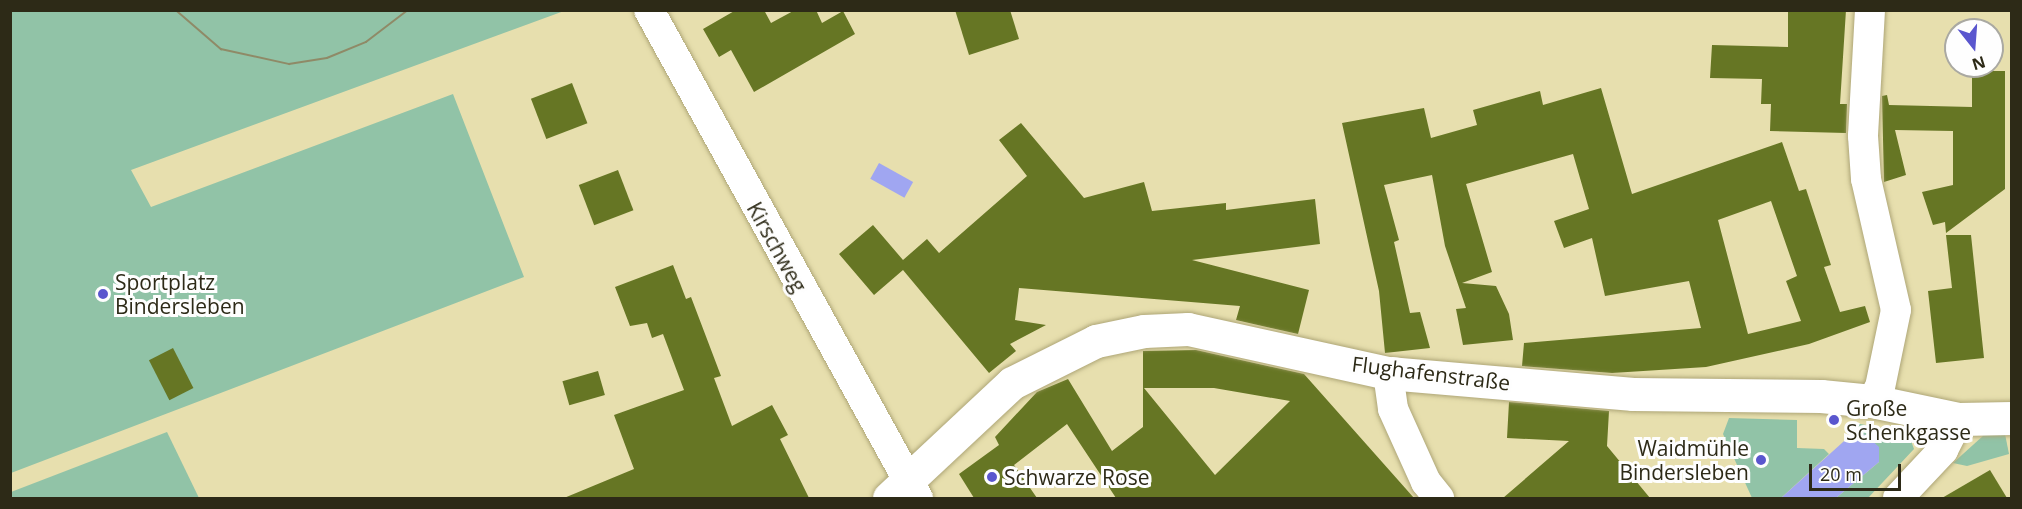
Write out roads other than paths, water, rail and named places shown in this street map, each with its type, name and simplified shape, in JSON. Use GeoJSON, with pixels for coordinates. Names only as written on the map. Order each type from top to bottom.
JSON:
{"type":"FeatureCollection","features":[{"type":"Feature","properties":{"kind":"street","name":"Kirschweg"},"geometry":{"type":"LineString","coordinates":[[649,10],[905,493]]}},
{"type":"Feature","properties":{"kind":"street"},"geometry":{"type":"LineString","coordinates":[[1870,10],[1863,136],[1866,179],[1896,310],[1880,387],[1872,400]]}},
{"type":"Feature","properties":{"kind":"street","name":"Flughafenstraße"},"geometry":{"type":"LineString","coordinates":[[905,493],[1011,383],[1096,340],[1144,331],[1188,329],[1388,373],[1633,394],[1745,393],[1872,400],[1959,419],[2012,418]]}},
{"type":"Feature","properties":{"kind":"street"},"geometry":{"type":"LineString","coordinates":[[1388,373],[1393,409],[1426,482],[1439,498]]}},
{"type":"Feature","properties":{"kind":"street"},"geometry":{"type":"LineString","coordinates":[[1898,498],[1943,450],[1959,419]]}},
{"type":"Feature","properties":{"kind":"water"},"geometry":{"type":"Polygon","coordinates":[[[879,163],[913,182],[904,198],[870,179],[879,163]]]}},
{"type":"Feature","properties":{"kind":"water"},"geometry":{"type":"Polygon","coordinates":[[[1853,433],[1866,435],[1879,447],[1879,462],[1836,498],[1781,498],[1853,433]]]}},
{"type":"Feature","properties":{"kind":"tram line"},"geometry":{"type":"LineString","coordinates":[[176,10],[221,49],[289,64],[327,58],[366,42],[408,10]]}},
{"type":"Feature","properties":{"kind":"place","name":"Sportplatz Bindersleben"},"geometry":{"type":"Point","coordinates":[103,294]}},
{"type":"Feature","properties":{"kind":"place","name":"Große Schenkgasse"},"geometry":{"type":"Point","coordinates":[1834,420]}},
{"type":"Feature","properties":{"kind":"place","name":"Waidmühle Bindersleben"},"geometry":{"type":"Point","coordinates":[1761,460]}},
{"type":"Feature","properties":{"kind":"place","name":"Schwarze Rose"},"geometry":{"type":"Point","coordinates":[992,477]}}]}
